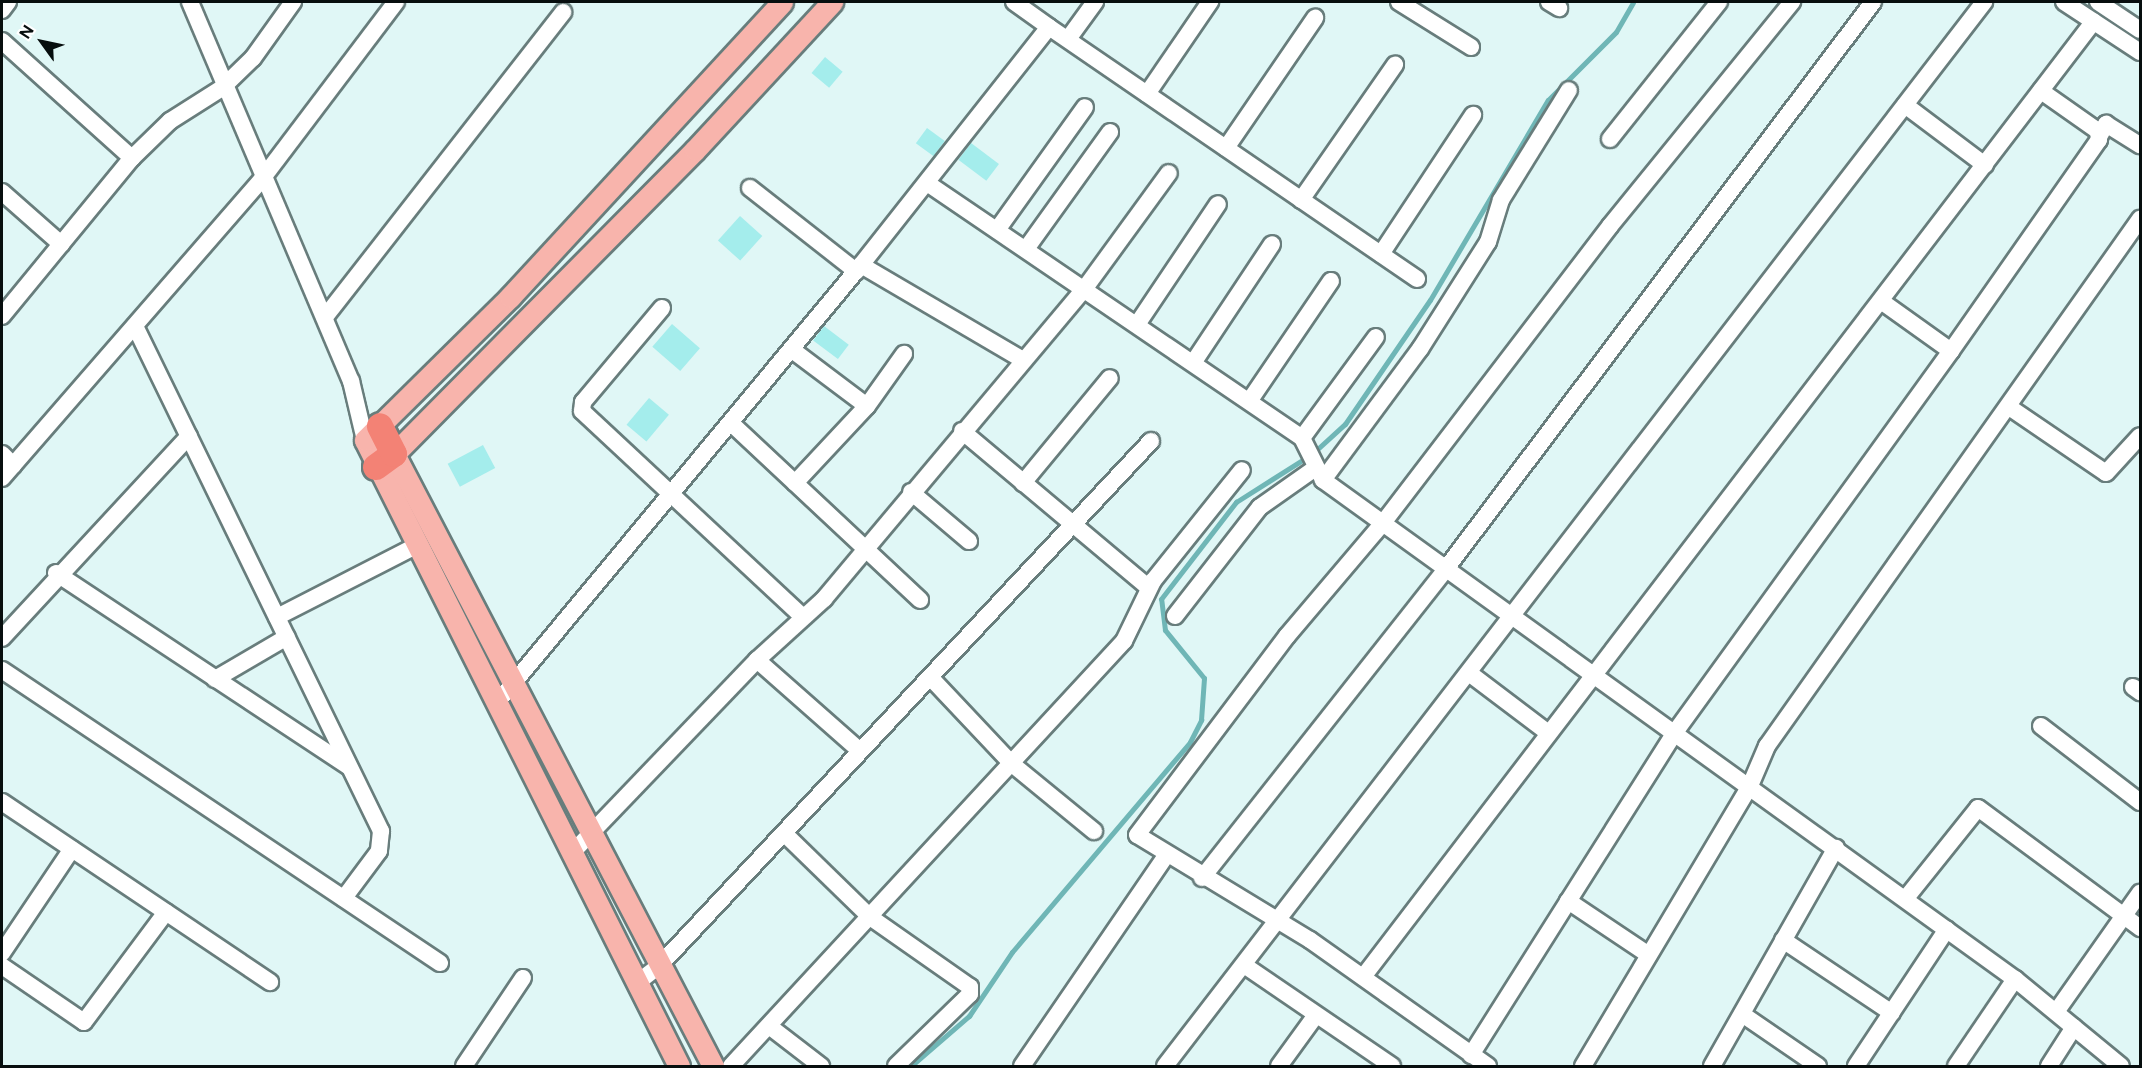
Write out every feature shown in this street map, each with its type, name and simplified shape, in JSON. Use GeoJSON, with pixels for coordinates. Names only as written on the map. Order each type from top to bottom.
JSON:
{"type":"FeatureCollection","features":[{"type":"Feature","properties":{"kind":"highway"},"geometry":{"type":"LineString","coordinates":[[372,433],[385,460]]}},
{"type":"Feature","properties":{"kind":"main road"},"geometry":{"type":"LineString","coordinates":[[372,433],[510,297],[782,2]]}},
{"type":"Feature","properties":{"kind":"main road"},"geometry":{"type":"LineString","coordinates":[[385,460],[695,150],[832,2]]}},
{"type":"Feature","properties":{"kind":"main road"},"geometry":{"type":"LineString","coordinates":[[385,460],[416,546],[679,1066]]}},
{"type":"Feature","properties":{"kind":"main road"},"geometry":{"type":"LineString","coordinates":[[385,460],[514,685],[713,1066]]}},
{"type":"Feature","properties":{"kind":"street"},"geometry":{"type":"LineString","coordinates":[[2,10],[8,2]]}},
{"type":"Feature","properties":{"kind":"street"},"geometry":{"type":"LineString","coordinates":[[190,2],[222,88],[324,317],[372,433]]}},
{"type":"Feature","properties":{"kind":"street"},"geometry":{"type":"LineString","coordinates":[[2,316],[132,158],[170,121],[222,88],[253,58],[293,2]]}},
{"type":"Feature","properties":{"kind":"street"},"geometry":{"type":"LineString","coordinates":[[5,466],[135,326],[262,179],[396,2]]}},
{"type":"Feature","properties":{"kind":"street"},"geometry":{"type":"LineString","coordinates":[[1014,2],[1417,279]]}},
{"type":"Feature","properties":{"kind":"street"},"geometry":{"type":"LineString","coordinates":[[1068,39],[1095,2]]}},
{"type":"Feature","properties":{"kind":"street"},"geometry":{"type":"LineString","coordinates":[[1147,94],[1210,2]]}},
{"type":"Feature","properties":{"kind":"street"},"geometry":{"type":"LineString","coordinates":[[1399,2],[1471,47]]}},
{"type":"Feature","properties":{"kind":"street"},"geometry":{"type":"LineString","coordinates":[[1610,139],[1719,2]]}},
{"type":"Feature","properties":{"kind":"street"},"geometry":{"type":"LineString","coordinates":[[1488,1066],[1363,977],[1277,921],[1165,857],[1138,832],[1287,636],[1383,523],[1610,226],[1792,2]]}},
{"type":"Feature","properties":{"kind":"street"},"geometry":{"type":"LineString","coordinates":[[1202,878],[1445,570],[1874,2]]}},
{"type":"Feature","properties":{"kind":"street"},"geometry":{"type":"LineString","coordinates":[[1165,1066],[1512,619],[1984,2]]}},
{"type":"Feature","properties":{"kind":"street"},"geometry":{"type":"LineString","coordinates":[[2098,2],[2138,23]]}},
{"type":"Feature","properties":{"kind":"street"},"geometry":{"type":"LineString","coordinates":[[2074,4],[2094,21],[2140,52]]}},
{"type":"Feature","properties":{"kind":"street"},"geometry":{"type":"LineString","coordinates":[[324,317],[562,12]]}},
{"type":"Feature","properties":{"kind":"street"},"geometry":{"type":"LineString","coordinates":[[1226,148],[1315,18]]}},
{"type":"Feature","properties":{"kind":"street"},"geometry":{"type":"LineString","coordinates":[[1363,977],[1547,732],[1881,301],[2094,21]]}},
{"type":"Feature","properties":{"kind":"street"},"geometry":{"type":"LineString","coordinates":[[496,704],[858,268],[1049,27]]}},
{"type":"Feature","properties":{"kind":"street"},"geometry":{"type":"LineString","coordinates":[[2,41],[132,158]]}},
{"type":"Feature","properties":{"kind":"street"},"geometry":{"type":"LineString","coordinates":[[1301,200],[1395,65]]}},
{"type":"Feature","properties":{"kind":"street"},"geometry":{"type":"LineString","coordinates":[[1175,616],[1260,507],[1420,349],[1488,242],[1501,200],[1569,90]]}},
{"type":"Feature","properties":{"kind":"street"},"geometry":{"type":"LineString","coordinates":[[2042,91],[2100,135]]}},
{"type":"Feature","properties":{"kind":"street"},"geometry":{"type":"LineString","coordinates":[[1905,105],[1985,165]]}},
{"type":"Feature","properties":{"kind":"street"},"geometry":{"type":"LineString","coordinates":[[997,230],[1085,107]]}},
{"type":"Feature","properties":{"kind":"street"},"geometry":{"type":"LineString","coordinates":[[1381,254],[1473,115]]}},
{"type":"Feature","properties":{"kind":"street"},"geometry":{"type":"LineString","coordinates":[[1471,1055],[1673,735],[1951,351],[2106,124],[2140,145]]}},
{"type":"Feature","properties":{"kind":"street"},"geometry":{"type":"LineString","coordinates":[[1026,249],[1110,132]]}},
{"type":"Feature","properties":{"kind":"street"},"geometry":{"type":"LineString","coordinates":[[572,854],[593,836],[757,660],[803,617],[1085,288],[1169,173]]}},
{"type":"Feature","properties":{"kind":"street"},"geometry":{"type":"LineString","coordinates":[[927,183],[1195,360],[1250,400],[1311,459],[1383,523],[1590,676],[1906,898],[2015,979],[2121,1066]]}},
{"type":"Feature","properties":{"kind":"street"},"geometry":{"type":"LineString","coordinates":[[750,188],[858,268],[1023,360]]}},
{"type":"Feature","properties":{"kind":"street"},"geometry":{"type":"LineString","coordinates":[[2,192],[61,244]]}},
{"type":"Feature","properties":{"kind":"street"},"geometry":{"type":"LineString","coordinates":[[1138,323],[1218,204]]}},
{"type":"Feature","properties":{"kind":"street"},"geometry":{"type":"LineString","coordinates":[[1583,1066],[1749,788],[1767,746],[2140,219]]}},
{"type":"Feature","properties":{"kind":"street"},"geometry":{"type":"LineString","coordinates":[[1195,360],[1272,244]]}},
{"type":"Feature","properties":{"kind":"street"},"geometry":{"type":"LineString","coordinates":[[1250,400],[1330,281]]}},
{"type":"Feature","properties":{"kind":"street"},"geometry":{"type":"LineString","coordinates":[[1881,301],[1951,351]]}},
{"type":"Feature","properties":{"kind":"street"},"geometry":{"type":"LineString","coordinates":[[662,308],[582,407],[670,496],[803,617]]}},
{"type":"Feature","properties":{"kind":"street"},"geometry":{"type":"LineString","coordinates":[[135,326],[278,617],[382,842],[344,898]]}},
{"type":"Feature","properties":{"kind":"street"},"geometry":{"type":"LineString","coordinates":[[1311,459],[1376,337]]}},
{"type":"Feature","properties":{"kind":"street"},"geometry":{"type":"LineString","coordinates":[[791,349],[867,406]]}},
{"type":"Feature","properties":{"kind":"street"},"geometry":{"type":"LineString","coordinates":[[795,483],[867,406],[904,354]]}},
{"type":"Feature","properties":{"kind":"street"},"geometry":{"type":"LineString","coordinates":[[1023,483],[1110,378]]}},
{"type":"Feature","properties":{"kind":"street"},"geometry":{"type":"LineString","coordinates":[[2009,407],[2106,473],[2140,436]]}},
{"type":"Feature","properties":{"kind":"street"},"geometry":{"type":"LineString","coordinates":[[731,423],[920,600]]}},
{"type":"Feature","properties":{"kind":"street"},"geometry":{"type":"LineString","coordinates":[[962,431],[1149,588]]}},
{"type":"Feature","properties":{"kind":"street"},"geometry":{"type":"LineString","coordinates":[[2,638],[56,573],[189,436]]}},
{"type":"Feature","properties":{"kind":"street"},"geometry":{"type":"LineString","coordinates":[[637,982],[660,965],[859,750],[931,678],[1075,526],[1151,441]]}},
{"type":"Feature","properties":{"kind":"street"},"geometry":{"type":"LineString","coordinates":[[731,1066],[1124,641],[1149,588],[1242,470]]}},
{"type":"Feature","properties":{"kind":"street"},"geometry":{"type":"LineString","coordinates":[[911,492],[969,541]]}},
{"type":"Feature","properties":{"kind":"street"},"geometry":{"type":"LineString","coordinates":[[278,617],[416,546]]}},
{"type":"Feature","properties":{"kind":"street"},"geometry":{"type":"LineString","coordinates":[[56,573],[349,767]]}},
{"type":"Feature","properties":{"kind":"street"},"geometry":{"type":"LineString","coordinates":[[215,679],[287,637]]}},
{"type":"Feature","properties":{"kind":"street"},"geometry":{"type":"LineString","coordinates":[[757,660],[859,750]]}},
{"type":"Feature","properties":{"kind":"street"},"geometry":{"type":"LineString","coordinates":[[2,670],[441,963]]}},
{"type":"Feature","properties":{"kind":"street"},"geometry":{"type":"LineString","coordinates":[[1470,673],[1547,732]]}},
{"type":"Feature","properties":{"kind":"street"},"geometry":{"type":"LineString","coordinates":[[931,678],[1012,764],[1094,831]]}},
{"type":"Feature","properties":{"kind":"street"},"geometry":{"type":"LineString","coordinates":[[2041,726],[2140,802]]}},
{"type":"Feature","properties":{"kind":"street"},"geometry":{"type":"LineString","coordinates":[[2,802],[270,982]]}},
{"type":"Feature","properties":{"kind":"street"},"geometry":{"type":"LineString","coordinates":[[1906,898],[1978,808],[2140,928]]}},
{"type":"Feature","properties":{"kind":"street"},"geometry":{"type":"LineString","coordinates":[[784,833],[870,917],[970,987],[970,994],[896,1066]]}},
{"type":"Feature","properties":{"kind":"street"},"geometry":{"type":"LineString","coordinates":[[1712,1066],[1836,848]]}},
{"type":"Feature","properties":{"kind":"street"},"geometry":{"type":"LineString","coordinates":[[2,953],[72,849]]}},
{"type":"Feature","properties":{"kind":"street"},"geometry":{"type":"LineString","coordinates":[[1022,1066],[1165,857]]}},
{"type":"Feature","properties":{"kind":"street"},"geometry":{"type":"LineString","coordinates":[[2056,1012],[2140,893]]}},
{"type":"Feature","properties":{"kind":"street"},"geometry":{"type":"LineString","coordinates":[[1568,901],[1649,955]]}},
{"type":"Feature","properties":{"kind":"street"},"geometry":{"type":"LineString","coordinates":[[2,966],[84,1022],[166,912]]}},
{"type":"Feature","properties":{"kind":"street"},"geometry":{"type":"LineString","coordinates":[[1856,1066],[1947,929]]}},
{"type":"Feature","properties":{"kind":"street"},"geometry":{"type":"LineString","coordinates":[[1784,940],[1892,1013]]}},
{"type":"Feature","properties":{"kind":"street"},"geometry":{"type":"LineString","coordinates":[[1244,965],[1392,1066]]}},
{"type":"Feature","properties":{"kind":"street"},"geometry":{"type":"LineString","coordinates":[[464,1066],[523,978]]}},
{"type":"Feature","properties":{"kind":"street"},"geometry":{"type":"LineString","coordinates":[[1956,1066],[2015,979]]}},
{"type":"Feature","properties":{"kind":"street"},"geometry":{"type":"LineString","coordinates":[[1742,1014],[1818,1066]]}},
{"type":"Feature","properties":{"kind":"street"},"geometry":{"type":"LineString","coordinates":[[1279,1066],[1316,1015]]}},
{"type":"Feature","properties":{"kind":"street"},"geometry":{"type":"LineString","coordinates":[[769,1026],[821,1066]]}},
{"type":"Feature","properties":{"kind":"street"},"geometry":{"type":"LineString","coordinates":[[2049,1066],[2074,1027]]}},
{"type":"Feature","properties":{"kind":"building"},"geometry":{"type":"Polygon","coordinates":[[[825,57],[843,72],[829,88],[812,73],[825,57]]]}},
{"type":"Feature","properties":{"kind":"building"},"geometry":{"type":"Polygon","coordinates":[[[927,128],[945,141],[934,156],[916,143],[927,128]]]}},
{"type":"Feature","properties":{"kind":"building"},"geometry":{"type":"Polygon","coordinates":[[[971,143],[999,164],[986,181],[958,160],[971,143]]]}},
{"type":"Feature","properties":{"kind":"building"},"geometry":{"type":"Polygon","coordinates":[[[740,216],[762,236],[740,261],[718,241],[740,216]]]}},
{"type":"Feature","properties":{"kind":"building"},"geometry":{"type":"Polygon","coordinates":[[[672,324],[700,348],[680,371],[652,347],[672,324]]]}},
{"type":"Feature","properties":{"kind":"building"},"geometry":{"type":"Polygon","coordinates":[[[824,326],[849,345],[838,359],[813,340],[824,326]]]}},
{"type":"Feature","properties":{"kind":"building"},"geometry":{"type":"Polygon","coordinates":[[[649,398],[669,415],[646,442],[627,425],[649,398]]]}},
{"type":"Feature","properties":{"kind":"building"},"geometry":{"type":"Polygon","coordinates":[[[483,445],[495,468],[460,487],[448,464],[483,445]]]}},
{"type":"Feature","properties":{"kind":"waterway"},"geometry":{"type":"LineString","coordinates":[[911,1066],[969,1016],[1012,952],[1190,742],[1201,720],[1204,678],[1165,630],[1161,599],[1236,502],[1312,454],[1345,424],[1430,300],[1548,100],[1616,32],[1633,2]]}}]}
